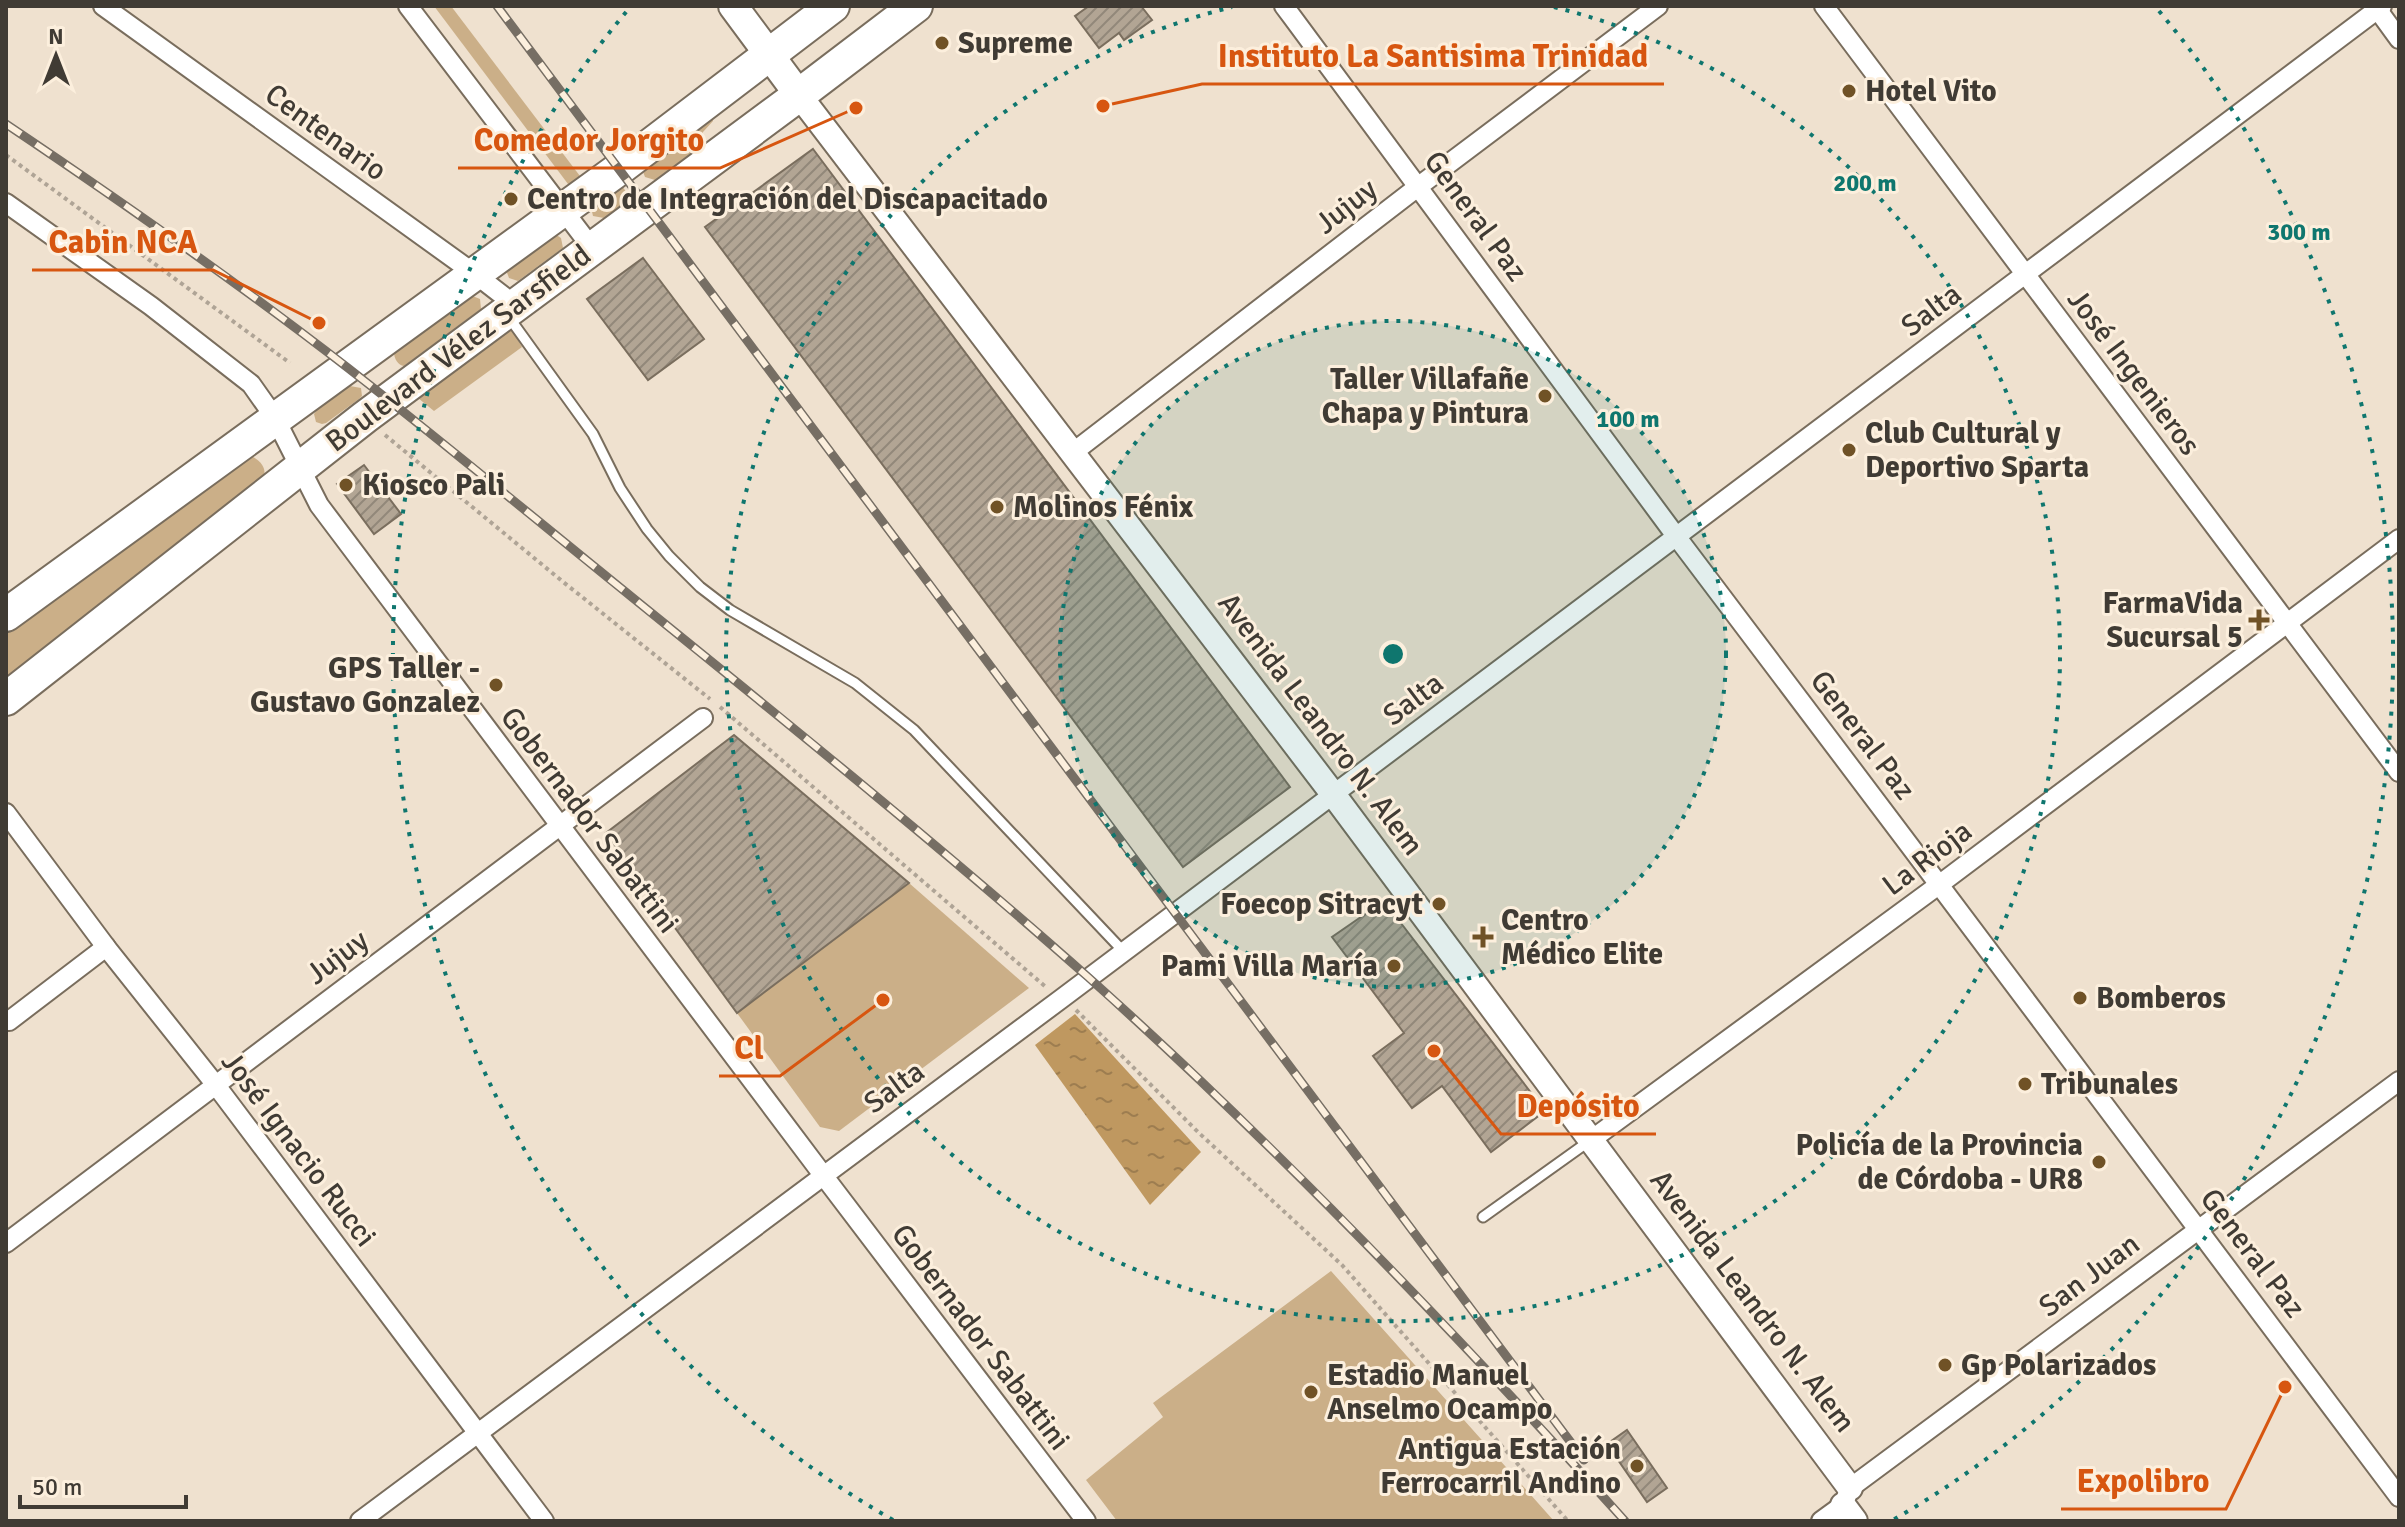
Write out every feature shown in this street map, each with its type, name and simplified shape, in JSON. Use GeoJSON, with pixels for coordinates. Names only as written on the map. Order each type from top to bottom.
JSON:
{"type":"FeatureCollection","features":[{"type":"Feature","properties":{"kind":"highway","name":"Boulevard Vélez Sarsfield"},"geometry":{"type":"LineString","coordinates":[[6,615],[563,210],[833,6]]}},
{"type":"Feature","properties":{"kind":"highway","name":"Boulevard Vélez Sarsfield"},"geometry":{"type":"LineString","coordinates":[[6,699],[365,417],[916,6]]}},
{"type":"Feature","properties":{"kind":"main road","name":"Avenida Leandro N. Alem"},"geometry":{"type":"LineString","coordinates":[[733,6],[799,95]]}},
{"type":"Feature","properties":{"kind":"street","name":"Centenario"},"geometry":{"type":"LineString","coordinates":[[103,6],[475,274],[510,309]]}},
{"type":"Feature","properties":{"kind":"street"},"geometry":{"type":"LineString","coordinates":[[408,6],[592,248]]}},
{"type":"Feature","properties":{"kind":"street","name":"General Paz"},"geometry":{"type":"LineString","coordinates":[[1284,6],[1677,536],[2200,1228],[2399,1497]]}},
{"type":"Feature","properties":{"kind":"street","name":"Jujuy"},"geometry":{"type":"LineString","coordinates":[[1071,454],[1658,6]]}},
{"type":"Feature","properties":{"kind":"street","name":"José Ingenieros"},"geometry":{"type":"LineString","coordinates":[[1824,6],[2399,772]]}},
{"type":"Feature","properties":{"kind":"street"},"geometry":{"type":"LineString","coordinates":[[2378,7],[2399,39]]}},
{"type":"Feature","properties":{"kind":"street","name":"Salta"},"geometry":{"type":"LineString","coordinates":[[360,1521],[1124,952],[2378,7]]}},
{"type":"Feature","properties":{"kind":"street","name":"Avenida Leandro N. Alem"},"geometry":{"type":"LineString","coordinates":[[799,95],[1333,794],[1591,1140],[1849,1505]]}},
{"type":"Feature","properties":{"kind":"street","name":"Gobernador Sabattini"},"geometry":{"type":"LineString","coordinates":[[6,203],[151,306],[251,384],[275,418],[319,505],[1077,1518]]}},
{"type":"Feature","properties":{"kind":"street","name":"La Rioja"},"geometry":{"type":"LineString","coordinates":[[1591,1140],[1940,884],[2399,539]]}},
{"type":"Feature","properties":{"kind":"street","name":"Jujuy"},"geometry":{"type":"LineString","coordinates":[[6,1243],[703,718]]}},
{"type":"Feature","properties":{"kind":"street","name":"José Ignacio Rucci"},"geometry":{"type":"LineString","coordinates":[[6,813],[106,947],[215,1084],[544,1521]]}},
{"type":"Feature","properties":{"kind":"street"},"geometry":{"type":"LineString","coordinates":[[9,1021],[106,947]]}},
{"type":"Feature","properties":{"kind":"street","name":"San Juan"},"geometry":{"type":"LineString","coordinates":[[1821,1521],[1849,1505],[2200,1228],[2399,1081]]}},
{"type":"Feature","properties":{"kind":"lane"},"geometry":{"type":"LineString","coordinates":[[510,309],[593,434],[620,488],[669,556],[700,587],[730,610],[855,683],[914,730],[1124,952]]}},
{"type":"Feature","properties":{"kind":"lane","name":"La Rioja"},"geometry":{"type":"LineString","coordinates":[[1483,1217],[1591,1140]]}},
{"type":"Feature","properties":{"kind":"path"},"geometry":{"type":"LineString","coordinates":[[6,155],[290,363]]}},
{"type":"Feature","properties":{"kind":"path"},"geometry":{"type":"LineString","coordinates":[[365,417],[410,457],[719,706],[1078,1012],[1199,1133],[1342,1265],[1568,1521]]}},
{"type":"Feature","properties":{"kind":"shaded area"},"geometry":{"type":"Polygon","coordinates":[[[434,6],[451,6],[583,180],[573,186],[568,184],[434,6]]]}},
{"type":"Feature","properties":{"kind":"shaded area"},"geometry":{"type":"Polygon","coordinates":[[[712,117],[713,121],[703,132],[694,151],[655,180],[645,177],[642,169],[712,117]]]}},
{"type":"Feature","properties":{"kind":"shaded area"},"geometry":{"type":"Polygon","coordinates":[[[622,186],[628,200],[604,218],[593,216],[591,207],[622,186]]]}},
{"type":"Feature","properties":{"kind":"shaded area"},"geometry":{"type":"Polygon","coordinates":[[[555,234],[561,238],[563,248],[518,281],[509,278],[506,270],[555,234]]]}},
{"type":"Feature","properties":{"kind":"shaded area"},"geometry":{"type":"Polygon","coordinates":[[[470,295],[480,299],[481,309],[404,366],[398,363],[394,352],[470,295]]]}},
{"type":"Feature","properties":{"kind":"shaded area"},"geometry":{"type":"Polygon","coordinates":[[[509,329],[522,347],[434,411],[413,394],[509,329]]]}},
{"type":"Feature","properties":{"kind":"shaded area"},"geometry":{"type":"Polygon","coordinates":[[[350,386],[361,388],[362,396],[326,423],[316,422],[314,414],[317,410],[350,386]]]}},
{"type":"Feature","properties":{"kind":"shaded area"},"geometry":{"type":"Polygon","coordinates":[[[249,455],[264,470],[259,490],[6,678],[6,630],[249,455]]]}},
{"type":"Feature","properties":{"kind":"shaded area"},"geometry":{"type":"Polygon","coordinates":[[[909,883],[1029,988],[839,1131],[820,1127],[737,1013],[909,883]]]}},
{"type":"Feature","properties":{"kind":"shaded area"},"geometry":{"type":"Polygon","coordinates":[[[1331,1271],[1554,1521],[1117,1521],[1086,1480],[1163,1417],[1153,1403],[1331,1271]]]}},
{"type":"Feature","properties":{"kind":"water"},"geometry":{"type":"Polygon","coordinates":[[[1075,1014],[1201,1152],[1150,1205],[1035,1045],[1075,1014]]]}},
{"type":"Feature","properties":{"kind":"building"},"geometry":{"type":"Polygon","coordinates":[[[1089,6],[1141,6],[1152,20],[1124,40],[1119,33],[1099,48],[1075,16],[1089,6]]]}},
{"type":"Feature","properties":{"kind":"building","name":"Molinos Fénix"},"geometry":{"type":"Polygon","coordinates":[[[813,149],[1290,787],[1183,867],[705,227],[813,149]]]}},
{"type":"Feature","properties":{"kind":"building"},"geometry":{"type":"Polygon","coordinates":[[[643,258],[704,339],[648,380],[587,299],[643,258]]]}},
{"type":"Feature","properties":{"kind":"building"},"geometry":{"type":"Polygon","coordinates":[[[364,465],[401,514],[374,534],[337,484],[364,465]]]}},
{"type":"Feature","properties":{"kind":"building"},"geometry":{"type":"Polygon","coordinates":[[[734,735],[909,883],[737,1013],[606,833],[734,735]]]}},
{"type":"Feature","properties":{"kind":"building"},"geometry":{"type":"Polygon","coordinates":[[[1384,901],[1545,1111],[1491,1152],[1442,1086],[1412,1108],[1373,1056],[1404,1033],[1332,937],[1384,901]]]}},
{"type":"Feature","properties":{"kind":"building","name":"Antigua Estación Ferrocarril Andino"},"geometry":{"type":"Polygon","coordinates":[[[1627,1430],[1667,1488],[1647,1502],[1607,1444],[1627,1430]]]}},
{"type":"Feature","properties":{"kind":"railway"},"geometry":{"type":"LineString","coordinates":[[497,6],[1584,1460]]}},
{"type":"Feature","properties":{"kind":"railway"},"geometry":{"type":"LineString","coordinates":[[6,124],[179,243],[348,368],[805,738],[1032,928],[1158,1041],[1296,1174],[1431,1311],[1625,1521]]}},
{"type":"Feature","properties":{"kind":"place","name":"Supreme"},"geometry":{"type":"Point","coordinates":[942,43]}},
{"type":"Feature","properties":{"kind":"place","name":"Hotel Vito"},"geometry":{"type":"Point","coordinates":[1849,91]}},
{"type":"Feature","properties":{"kind":"place","name":"Instituto La Santisima Trinidad"},"geometry":{"type":"Point","coordinates":[1103,106]}},
{"type":"Feature","properties":{"kind":"place","name":"Comedor Jorgito"},"geometry":{"type":"Point","coordinates":[856,108]}},
{"type":"Feature","properties":{"kind":"place","name":"Centro de Integración del Discapacitado"},"geometry":{"type":"Point","coordinates":[511,199]}},
{"type":"Feature","properties":{"kind":"place","name":"Cabin NCA"},"geometry":{"type":"Point","coordinates":[319,323]}},
{"type":"Feature","properties":{"kind":"place","name":"Taller Villafañe Chapa y Pintura"},"geometry":{"type":"Point","coordinates":[1545,396]}},
{"type":"Feature","properties":{"kind":"place","name":"Club Cultural y Deportivo Sparta"},"geometry":{"type":"Point","coordinates":[1849,450]}},
{"type":"Feature","properties":{"kind":"place","name":"Kiosco Pali"},"geometry":{"type":"Point","coordinates":[346,485]}},
{"type":"Feature","properties":{"kind":"place","name":"Molinos Fénix"},"geometry":{"type":"Point","coordinates":[997,507]}},
{"type":"Feature","properties":{"kind":"place","name":"FarmaVida Sucursal 5"},"geometry":{"type":"Point","coordinates":[2259,620]}},
{"type":"Feature","properties":{"kind":"place","name":"GPS Taller - Gustavo Gonzalez"},"geometry":{"type":"Point","coordinates":[496,685]}},
{"type":"Feature","properties":{"kind":"place","name":"Foecop Sitracyt"},"geometry":{"type":"Point","coordinates":[1439,904]}},
{"type":"Feature","properties":{"kind":"place","name":"Centro Médico Elite"},"geometry":{"type":"Point","coordinates":[1483,937]}},
{"type":"Feature","properties":{"kind":"place","name":"Pami Villa María"},"geometry":{"type":"Point","coordinates":[1394,966]}},
{"type":"Feature","properties":{"kind":"place","name":"Bomberos"},"geometry":{"type":"Point","coordinates":[2080,998]}},
{"type":"Feature","properties":{"kind":"place","name":"Cl"},"geometry":{"type":"Point","coordinates":[883,1000]}},
{"type":"Feature","properties":{"kind":"place","name":"Depósito"},"geometry":{"type":"Point","coordinates":[1434,1051]}},
{"type":"Feature","properties":{"kind":"place","name":"Tribunales"},"geometry":{"type":"Point","coordinates":[2025,1084]}},
{"type":"Feature","properties":{"kind":"place","name":"Policía de la Provincia de Córdoba - UR8"},"geometry":{"type":"Point","coordinates":[2099,1162]}},
{"type":"Feature","properties":{"kind":"place","name":"Gp Polarizados"},"geometry":{"type":"Point","coordinates":[1945,1365]}},
{"type":"Feature","properties":{"kind":"place","name":"Expolibro"},"geometry":{"type":"Point","coordinates":[2285,1387]}},
{"type":"Feature","properties":{"kind":"place","name":"Estadio Manuel Anselmo Ocampo"},"geometry":{"type":"Point","coordinates":[1311,1392]}},
{"type":"Feature","properties":{"kind":"place","name":"Antigua Estación Ferrocarril Andino"},"geometry":{"type":"Point","coordinates":[1637,1466]}}]}
